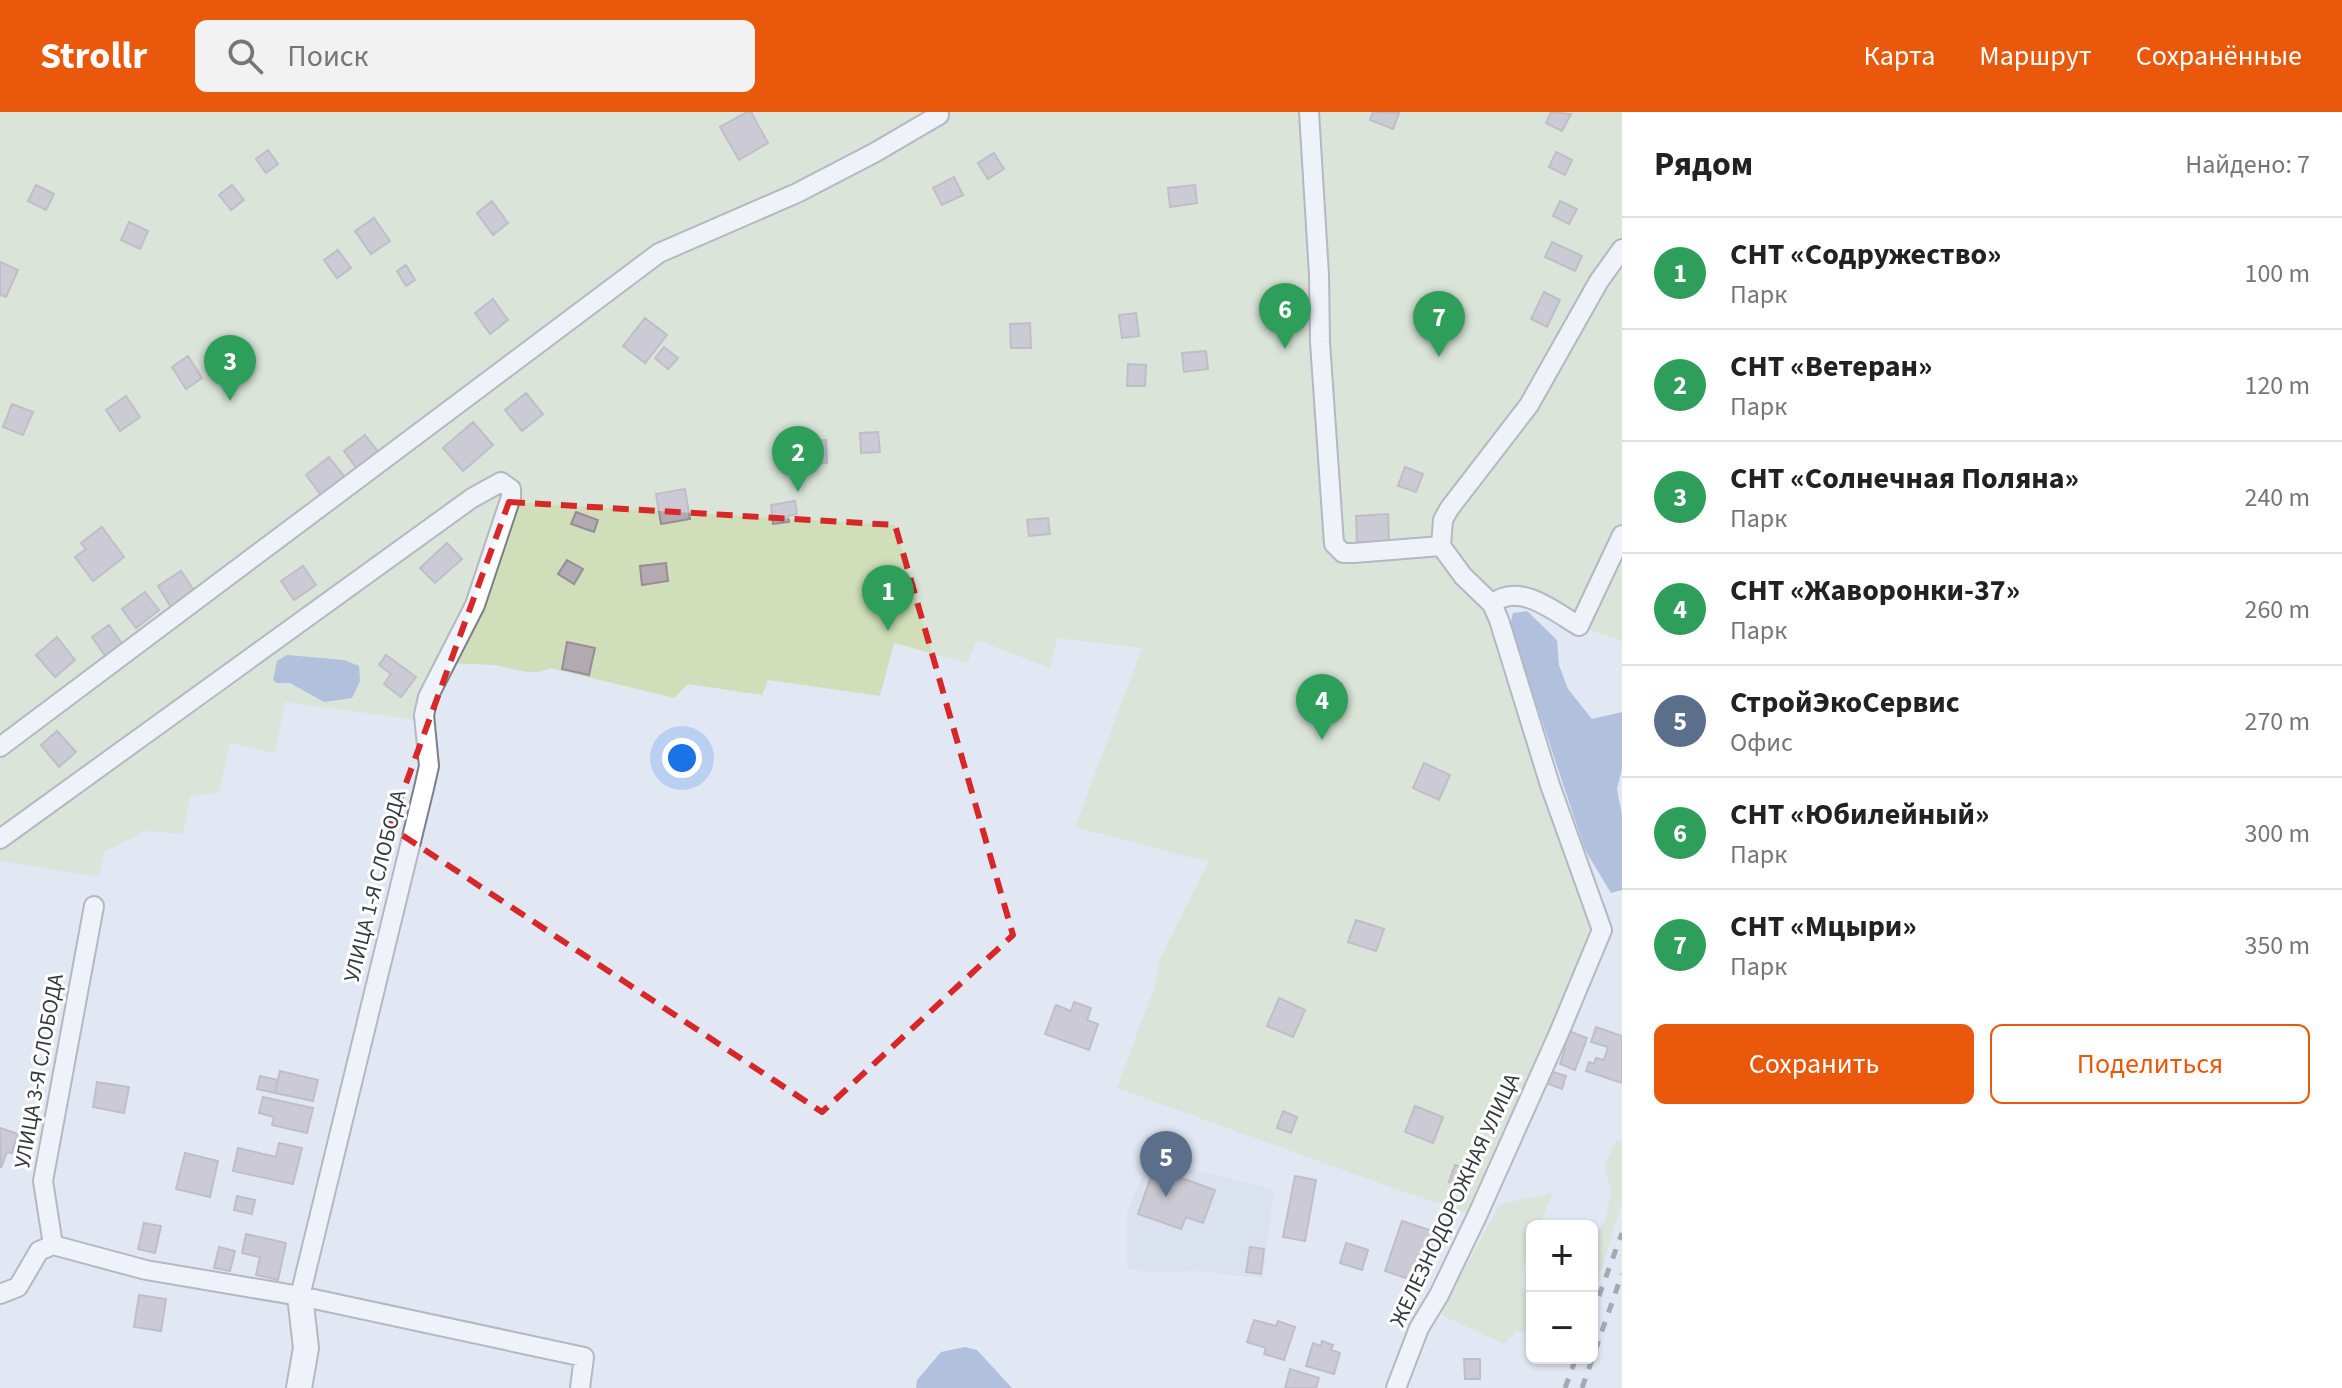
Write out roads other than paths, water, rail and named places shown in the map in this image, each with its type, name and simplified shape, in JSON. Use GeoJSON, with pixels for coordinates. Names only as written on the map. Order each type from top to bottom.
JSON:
{"type":"FeatureCollection","features":[{"type":"Feature","properties":{"kind":"street"},"geometry":{"type":"LineString","coordinates":[[1309,112],[1334,544],[1343,553],[1441,546]]}},
{"type":"Feature","properties":{"kind":"street"},"geometry":{"type":"LineString","coordinates":[[0,747],[659,253],[797,193],[939,115]]}},
{"type":"Feature","properties":{"kind":"street"},"geometry":{"type":"LineString","coordinates":[[1622,249],[1599,281],[1529,405],[1449,509],[1440,531],[1441,546],[1463,576],[1492,604],[1514,594],[1534,600],[1579,626],[1622,535]]}},
{"type":"Feature","properties":{"kind":"street","name":"УЛИЦА 1-Я СЛОБОДА"},"geometry":{"type":"LineString","coordinates":[[0,839],[472,498],[501,482],[511,489],[475,605],[428,697],[424,715],[429,744],[427,777],[300,1296]]}},
{"type":"Feature","properties":{"kind":"street","name":"ЖЕЛЕЗНОДОРОЖНАЯ УЛИЦА"},"geometry":{"type":"LineString","coordinates":[[1396,1388],[1419,1328],[1439,1295],[1477,1216],[1602,930],[1600,917],[1550,785],[1492,604]]}},
{"type":"Feature","properties":{"kind":"street","name":"УЛИЦА 3-Я СЛОБОДА"},"geometry":{"type":"LineString","coordinates":[[53,1245],[43,1181],[94,906]]}},
{"type":"Feature","properties":{"kind":"street"},"geometry":{"type":"LineString","coordinates":[[0,1294],[18,1287],[39,1251],[53,1245],[146,1270],[300,1296],[584,1357],[580,1388]]}},
{"type":"Feature","properties":{"kind":"street"},"geometry":{"type":"LineString","coordinates":[[299,1388],[306,1348],[300,1296]]}},
{"type":"Feature","properties":{"kind":"water"},"geometry":{"type":"Polygon","coordinates":[[[1527,611],[1557,640],[1559,665],[1568,689],[1592,719],[1622,712],[1622,769],[1617,789],[1622,815],[1622,890],[1611,893],[1585,850],[1510,625],[1513,613],[1527,611]]]}},
{"type":"Feature","properties":{"kind":"water"},"geometry":{"type":"Polygon","coordinates":[[[287,655],[344,660],[359,666],[360,681],[352,698],[324,702],[290,683],[277,683],[273,680],[277,661],[287,655]]]}},
{"type":"Feature","properties":{"kind":"water"},"geometry":{"type":"Polygon","coordinates":[[[965,1347],[977,1350],[1012,1388],[916,1388],[917,1380],[941,1352],[965,1347]]]}},
{"type":"Feature","properties":{"kind":"railway"},"geometry":{"type":"LineString","coordinates":[[1598,1299],[1622,1233]]}},
{"type":"Feature","properties":{"kind":"railway"},"geometry":{"type":"LineString","coordinates":[[1582,1388],[1622,1274]]}},
{"type":"Feature","properties":{"kind":"railway"},"geometry":{"type":"LineString","coordinates":[[1565,1388],[1574,1364]]}},
{"type":"Feature","properties":{"kind":"place","name":"СНТ «Юбилейный»"},"geometry":{"type":"Point","coordinates":[1285,349]}},
{"type":"Feature","properties":{"kind":"place","name":"СНТ «Мцыри»"},"geometry":{"type":"Point","coordinates":[1439,357]}},
{"type":"Feature","properties":{"kind":"place","name":"СНТ «Солнечная Поляна»"},"geometry":{"type":"Point","coordinates":[230,401]}},
{"type":"Feature","properties":{"kind":"place","name":"СНТ «Ветеран»"},"geometry":{"type":"Point","coordinates":[798,492]}},
{"type":"Feature","properties":{"kind":"place","name":"СНТ «Содружество»"},"geometry":{"type":"Point","coordinates":[888,631]}},
{"type":"Feature","properties":{"kind":"place","name":"СНТ «Жаворонки-37»"},"geometry":{"type":"Point","coordinates":[1322,740]}},
{"type":"Feature","properties":{"kind":"place","name":"СтройЭкоСервис"},"geometry":{"type":"Point","coordinates":[1166,1197]}}]}
